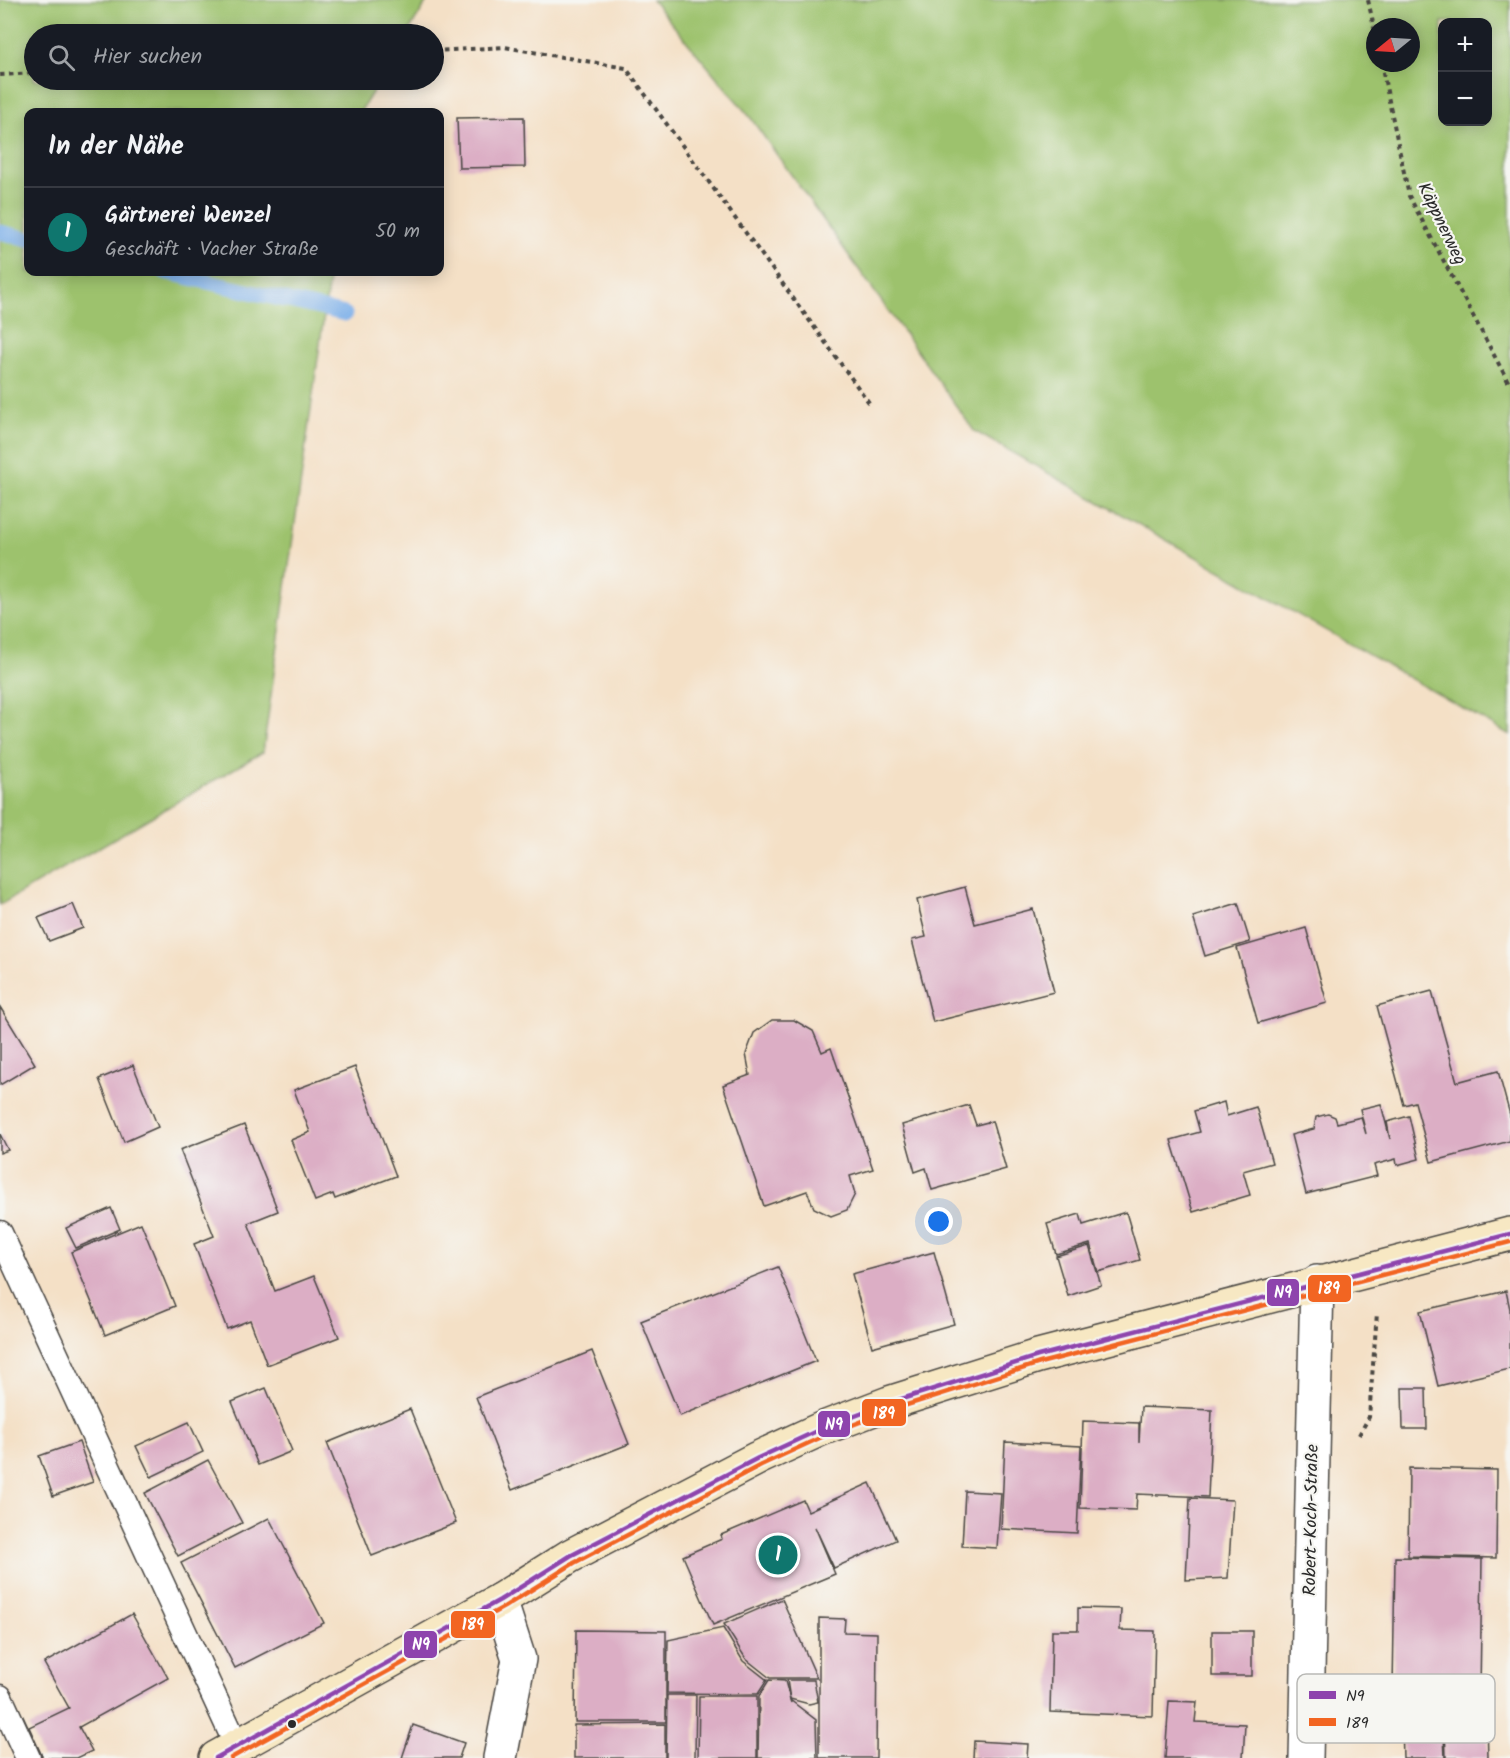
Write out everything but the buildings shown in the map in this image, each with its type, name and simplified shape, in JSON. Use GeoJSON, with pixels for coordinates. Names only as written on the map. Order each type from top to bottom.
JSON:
{"type":"FeatureCollection","features":[{"type":"Feature","properties":{"kind":"street"},"geometry":{"type":"LineString","coordinates":[[226,1752],[500,1600],[570,1556],[758,1458],[821,1429],[889,1403],[1038,1356],[1510,1233]]}},
{"type":"Feature","properties":{"kind":"street","name":"Robert-Koch-Straße"},"geometry":{"type":"LineString","coordinates":[[1308,1674],[1317,1282]]}},
{"type":"Feature","properties":{"kind":"street"},"geometry":{"type":"LineString","coordinates":[[500,1600],[519,1659],[500,1758]]}},
{"type":"Feature","properties":{"kind":"street","name":"Robert-Koch-Straße"},"geometry":{"type":"LineString","coordinates":[[1306,1743],[1306,1758]]}},
{"type":"Feature","properties":{"kind":"lane"},"geometry":{"type":"LineString","coordinates":[[0,1233],[226,1752]]}},
{"type":"Feature","properties":{"kind":"lane"},"geometry":{"type":"LineString","coordinates":[[0,1697],[28,1758]]}},
{"type":"Feature","properties":{"kind":"path"},"geometry":{"type":"LineString","coordinates":[[1368,0],[1372,18]]}},
{"type":"Feature","properties":{"kind":"path"},"geometry":{"type":"LineString","coordinates":[[444,50],[504,47],[626,69],[870,404]]}},
{"type":"Feature","properties":{"kind":"path","name":"Käppnerweg"},"geometry":{"type":"LineString","coordinates":[[1383,72],[1409,196],[1510,386]]}},
{"type":"Feature","properties":{"kind":"path"},"geometry":{"type":"LineString","coordinates":[[0,75],[24,74]]}},
{"type":"Feature","properties":{"kind":"green space"},"geometry":{"type":"Polygon","coordinates":[[[0,0],[428,0],[413,24],[24,24],[24,90],[374,90],[362,108],[24,108],[24,276],[329,276],[263,752],[0,905],[0,0]]]}},
{"type":"Feature","properties":{"kind":"green space"},"geometry":{"type":"Polygon","coordinates":[[[652,0],[1510,0],[1510,735],[974,431],[750,117],[652,0]]]}},
{"type":"Feature","properties":{"kind":"waterway"},"geometry":{"type":"LineString","coordinates":[[0,232],[24,238]]}},
{"type":"Feature","properties":{"kind":"waterway"},"geometry":{"type":"LineString","coordinates":[[182,276],[345,314]]}},
{"type":"Feature","properties":{"kind":"transit line","name":"N9"},"geometry":{"type":"LineString","coordinates":[[216,1758],[500,1600],[570,1556],[758,1458],[821,1429],[889,1403],[1038,1356],[1510,1234]]}},
{"type":"Feature","properties":{"kind":"transit line","name":"189"},"geometry":{"type":"LineString","coordinates":[[231,1758],[504,1607],[574,1563],[761,1465],[824,1436],[891,1410],[1040,1363],[1510,1242]]}},
{"type":"Feature","properties":{"kind":"place","name":"Gärtnerei Wenzel"},"geometry":{"type":"Point","coordinates":[778,1555]}}]}
